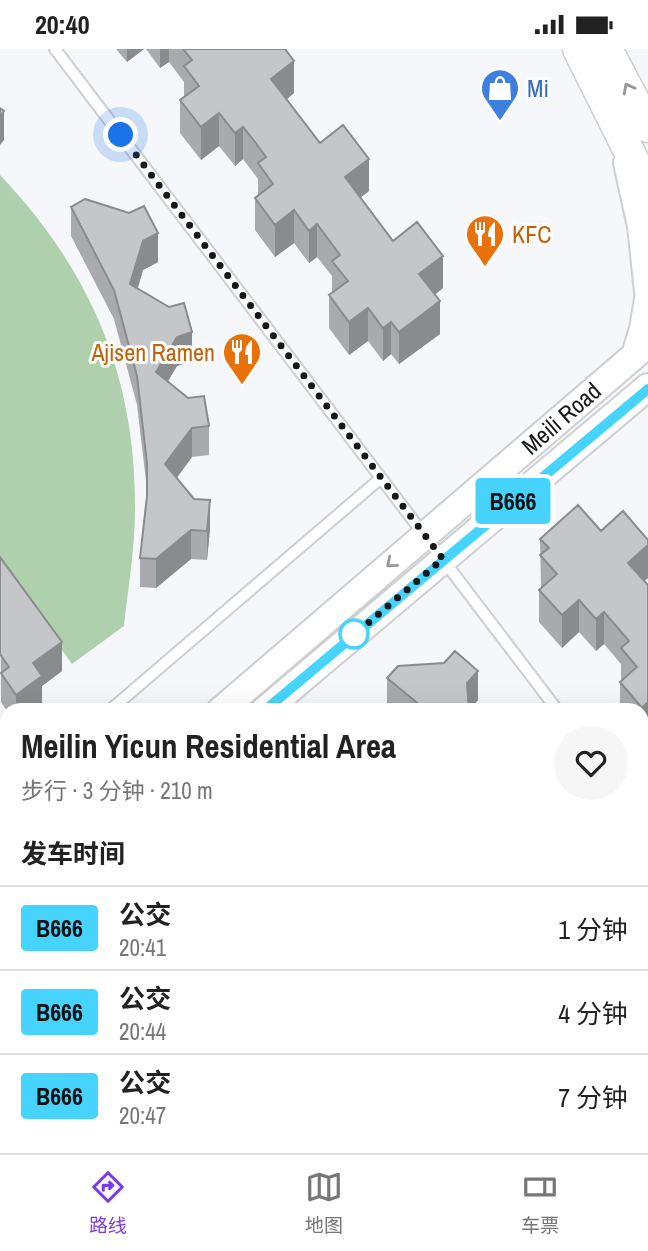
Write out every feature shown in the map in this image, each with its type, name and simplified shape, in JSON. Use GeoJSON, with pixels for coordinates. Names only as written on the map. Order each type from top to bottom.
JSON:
{"type":"FeatureCollection","features":[{"type":"Feature","properties":{"kind":"main road"},"geometry":{"type":"LineString","coordinates":[[578,49],[648,189]]}},
{"type":"Feature","properties":{"kind":"main road"},"geometry":{"type":"LineString","coordinates":[[607,49],[648,127]]}},
{"type":"Feature","properties":{"kind":"street"},"geometry":{"type":"LineString","coordinates":[[618,128],[642,226],[648,292]]}},
{"type":"Feature","properties":{"kind":"street"},"geometry":{"type":"LineString","coordinates":[[641,349],[648,299]]}},
{"type":"Feature","properties":{"kind":"street","name":"Meili Road"},"geometry":{"type":"LineString","coordinates":[[229,703],[641,349]]}},
{"type":"Feature","properties":{"kind":"street","name":"Meili Road"},"geometry":{"type":"LineString","coordinates":[[273,703],[645,390]]}},
{"type":"Feature","properties":{"kind":"lane"},"geometry":{"type":"LineString","coordinates":[[55,49],[552,703]]}},
{"type":"Feature","properties":{"kind":"lane"},"geometry":{"type":"LineString","coordinates":[[118,703],[381,478]]}},
{"type":"Feature","properties":{"kind":"green space"},"geometry":{"type":"Polygon","coordinates":[[[0,175],[32,211],[60,249],[83,288],[102,328],[117,370],[127,415],[133,461],[135,510],[124,626],[72,664],[0,564],[0,175]]]}},
{"type":"Feature","properties":{"kind":"building"},"geometry":{"type":"Polygon","coordinates":[[[183,49],[285,49],[294,61],[271,79],[320,143],[343,125],[369,159],[345,177],[393,241],[417,222],[443,256],[419,274],[440,301],[399,332],[391,322],[383,328],[368,308],[349,322],[329,295],[348,281],[332,261],[340,255],[317,224],[309,231],[294,210],[275,225],[255,198],[273,184],[258,163],[266,157],[255,142],[243,127],[235,133],[219,113],[201,127],[180,100],[199,86],[184,66],[192,60],[183,49]]]}},
{"type":"Feature","properties":{"kind":"building"},"geometry":{"type":"Polygon","coordinates":[[[85,199],[129,213],[144,206],[158,233],[143,241],[130,284],[169,307],[184,303],[192,332],[177,337],[156,372],[188,398],[204,396],[209,426],[192,428],[165,464],[194,499],[210,500],[207,531],[191,530],[156,559],[140,558],[147,496],[147,464],[137,376],[114,290],[71,207],[85,199]]]}},
{"type":"Feature","properties":{"kind":"building"},"geometry":{"type":"Polygon","coordinates":[[[578,505],[601,531],[623,511],[648,540],[648,545],[628,563],[648,585],[647,703],[638,703],[620,682],[637,667],[621,648],[629,641],[604,612],[596,619],[579,600],[562,615],[539,590],[557,574],[540,555],[549,548],[540,539],[578,505]]]}},
{"type":"Feature","properties":{"kind":"building"},"geometry":{"type":"Polygon","coordinates":[[[0,557],[62,642],[33,663],[42,676],[16,695],[1,673],[9,667],[0,654],[0,557]]]}},
{"type":"Feature","properties":{"kind":"building"},"geometry":{"type":"Polygon","coordinates":[[[455,651],[478,671],[467,683],[468,703],[417,703],[387,678],[398,666],[444,663],[455,651]]]}},
{"type":"Feature","properties":{"kind":"bus line","name":"B666"},"geometry":{"type":"LineString","coordinates":[[273,703],[648,389]]}},
{"type":"Feature","properties":{"kind":"place","name":"Mi"},"geometry":{"type":"Point","coordinates":[500,122]}},
{"type":"Feature","properties":{"kind":"place","name":"KFC"},"geometry":{"type":"Point","coordinates":[485,268]}},
{"type":"Feature","properties":{"kind":"place","name":"Ajisen Ramen"},"geometry":{"type":"Point","coordinates":[242,386]}},
{"type":"Feature","properties":{"kind":"route"},"geometry":{"type":"LineString","coordinates":[[121,135],[443,559],[347,641],[354,634]]}}]}
